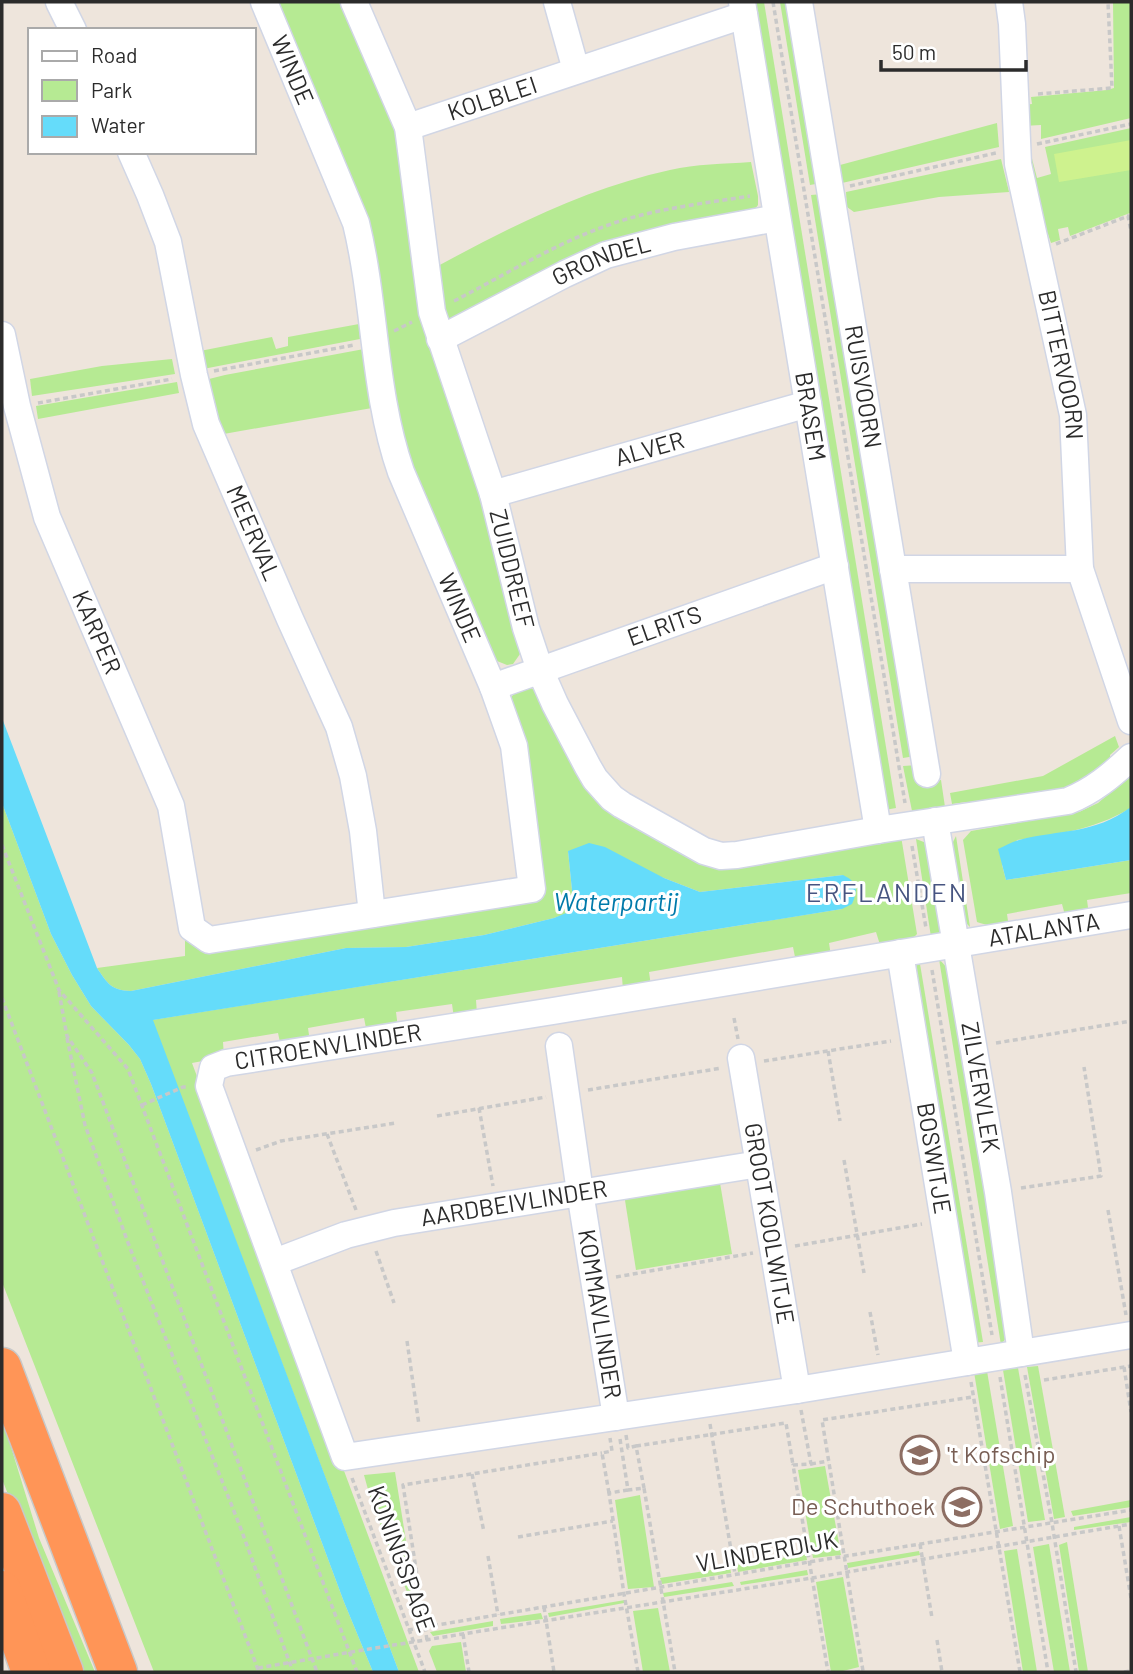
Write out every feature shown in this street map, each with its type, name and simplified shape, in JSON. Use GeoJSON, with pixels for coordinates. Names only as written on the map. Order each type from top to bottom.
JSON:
{"type":"FeatureCollection","features":[{"type":"Feature","properties":{"kind":"highway"},"geometry":{"type":"LineString","coordinates":[[2,1367],[118,1672]]}},
{"type":"Feature","properties":{"kind":"highway"},"geometry":{"type":"LineString","coordinates":[[2,1512],[64,1672]]}},
{"type":"Feature","properties":{"kind":"highway"},"geometry":{"type":"LineString","coordinates":[[2,1590],[31,1672]]}},
{"type":"Feature","properties":{"kind":"street"},"geometry":{"type":"LineString","coordinates":[[59,2],[71,28]]}},
{"type":"Feature","properties":{"kind":"street","name":"WINDE"},"geometry":{"type":"LineString","coordinates":[[192,928],[209,940],[532,889],[514,746],[493,687],[393,449],[374,342],[363,251],[356,223],[264,2]]}},
{"type":"Feature","properties":{"kind":"street","name":"ZUIDDREEF"},"geometry":{"type":"LineString","coordinates":[[354,2],[408,127],[429,300],[493,494],[526,628],[555,704],[596,779],[612,798],[704,851],[721,856],[754,853],[878,830],[1068,801],[1100,783],[1131,757]]}},
{"type":"Feature","properties":{"kind":"street"},"geometry":{"type":"LineString","coordinates":[[557,2],[576,70]]}},
{"type":"Feature","properties":{"kind":"street","name":"RUISVOORN"},"geometry":{"type":"LineString","coordinates":[[799,2],[927,774]]}},
{"type":"Feature","properties":{"kind":"street","name":"BITTERVOORN"},"geometry":{"type":"LineString","coordinates":[[1009,2],[1018,164],[1030,252],[1073,415],[1080,569],[1105,668],[1131,721]]}},
{"type":"Feature","properties":{"kind":"street","name":"KOLBLEI"},"geometry":{"type":"LineString","coordinates":[[408,127],[576,70],[743,8]]}},
{"type":"Feature","properties":{"kind":"street","name":"BRASEM"},"geometry":{"type":"LineString","coordinates":[[743,8],[878,830]]}},
{"type":"Feature","properties":{"kind":"street","name":"MEERVAL"},"geometry":{"type":"LineString","coordinates":[[132,154],[168,242],[206,424],[339,727],[354,776],[372,914]]}},
{"type":"Feature","properties":{"kind":"street","name":"GRONDEL"},"geometry":{"type":"LineString","coordinates":[[440,339],[606,255],[674,237],[777,218]]}},
{"type":"Feature","properties":{"kind":"street","name":"KARPER"},"geometry":{"type":"LineString","coordinates":[[2,335],[17,406],[47,517],[171,806],[192,928]]}},
{"type":"Feature","properties":{"kind":"street","name":"ALVER"},"geometry":{"type":"LineString","coordinates":[[493,494],[808,404]]}},
{"type":"Feature","properties":{"kind":"street","name":"ELRITS"},"geometry":{"type":"LineString","coordinates":[[493,687],[835,566]]}},
{"type":"Feature","properties":{"kind":"street"},"geometry":{"type":"LineString","coordinates":[[893,569],[1080,569]]}},
{"type":"Feature","properties":{"kind":"street","name":"ZILVERVLEK"},"geometry":{"type":"LineString","coordinates":[[934,821],[998,1192],[1021,1353]]}},
{"type":"Feature","properties":{"kind":"street","name":"ATALANTA"},"geometry":{"type":"LineString","coordinates":[[956,944],[1131,915]]}},
{"type":"Feature","properties":{"kind":"street","name":"CITROENVLINDER"},"geometry":{"type":"LineString","coordinates":[[345,1457],[209,1086],[213,1068],[226,1063],[557,1029],[900,953],[956,944]]}},
{"type":"Feature","properties":{"kind":"street","name":"BOSWITJE"},"geometry":{"type":"LineString","coordinates":[[900,953],[967,1362]]}},
{"type":"Feature","properties":{"kind":"street","name":"KOMMAVLINDER"},"geometry":{"type":"LineString","coordinates":[[557,1029],[618,1431]]}},
{"type":"Feature","properties":{"kind":"street","name":"GROOT KOOLWITJE"},"geometry":{"type":"LineString","coordinates":[[742,1061],[797,1390]]}},
{"type":"Feature","properties":{"kind":"street","name":"AARDBEIVLINDER"},"geometry":{"type":"LineString","coordinates":[[275,1262],[346,1235],[394,1223],[759,1164]]}},
{"type":"Feature","properties":{"kind":"street"},"geometry":{"type":"LineString","coordinates":[[345,1457],[422,1446],[618,1431],[707,1404],[1130,1335]]}},
{"type":"Feature","properties":{"kind":"path"},"geometry":{"type":"LineString","coordinates":[[1015,96],[1112,88],[1108,2]]}},
{"type":"Feature","properties":{"kind":"path"},"geometry":{"type":"LineString","coordinates":[[773,191],[804,186],[814,192],[831,191],[1131,124]]}},
{"type":"Feature","properties":{"kind":"path"},"geometry":{"type":"LineString","coordinates":[[1030,252],[1128,216],[1131,231]]}},
{"type":"Feature","properties":{"kind":"path"},"geometry":{"type":"LineString","coordinates":[[2,845],[59,990],[85,1125],[135,1261],[241,1529],[293,1672]]}},
{"type":"Feature","properties":{"kind":"path"},"geometry":{"type":"LineString","coordinates":[[59,990],[128,1069],[357,1672]]}},
{"type":"Feature","properties":{"kind":"path"},"geometry":{"type":"LineString","coordinates":[[2,998],[258,1670],[363,1650],[1131,1524]]}},
{"type":"Feature","properties":{"kind":"path"},"geometry":{"type":"LineString","coordinates":[[973,1045],[1131,1021]]}},
{"type":"Feature","properties":{"kind":"path"},"geometry":{"type":"LineString","coordinates":[[67,1036],[92,1073],[317,1672]]}},
{"type":"Feature","properties":{"kind":"path"},"geometry":{"type":"LineString","coordinates":[[438,1115],[566,1087],[901,1040]]}},
{"type":"Feature","properties":{"kind":"path"},"geometry":{"type":"LineString","coordinates":[[828,1051],[840,1121]]}},
{"type":"Feature","properties":{"kind":"path"},"geometry":{"type":"LineString","coordinates":[[998,1192],[1101,1176],[1084,1067]]}},
{"type":"Feature","properties":{"kind":"path"},"geometry":{"type":"LineString","coordinates":[[142,1105],[183,1087]]}},
{"type":"Feature","properties":{"kind":"path"},"geometry":{"type":"LineString","coordinates":[[479,1108],[497,1206]]}},
{"type":"Feature","properties":{"kind":"path"},"geometry":{"type":"LineString","coordinates":[[250,1152],[281,1142],[327,1133],[396,1124]]}},
{"type":"Feature","properties":{"kind":"path"},"geometry":{"type":"LineString","coordinates":[[327,1133],[394,1303]]}},
{"type":"Feature","properties":{"kind":"path"},"geometry":{"type":"LineString","coordinates":[[844,1160],[864,1273]]}},
{"type":"Feature","properties":{"kind":"path"},"geometry":{"type":"LineString","coordinates":[[1108,1210],[1130,1335]]}},
{"type":"Feature","properties":{"kind":"path"},"geometry":{"type":"LineString","coordinates":[[870,1312],[881,1376]]}},
{"type":"Feature","properties":{"kind":"path"},"geometry":{"type":"LineString","coordinates":[[407,1341],[422,1446]]}},
{"type":"Feature","properties":{"kind":"path"},"geometry":{"type":"LineString","coordinates":[[1021,1353],[1076,1672]]}},
{"type":"Feature","properties":{"kind":"path"},"geometry":{"type":"LineString","coordinates":[[967,1362],[1020,1672]]}},
{"type":"Feature","properties":{"kind":"path"},"geometry":{"type":"LineString","coordinates":[[1044,1380],[1131,1366]]}},
{"type":"Feature","properties":{"kind":"path"},"geometry":{"type":"LineString","coordinates":[[1124,1367],[1131,1412]]}},
{"type":"Feature","properties":{"kind":"path"},"geometry":{"type":"LineString","coordinates":[[797,1390],[811,1464]]}},
{"type":"Feature","properties":{"kind":"path"},"geometry":{"type":"LineString","coordinates":[[855,1672],[864,1672],[821,1420],[973,1397]]}},
{"type":"Feature","properties":{"kind":"path"},"geometry":{"type":"LineString","coordinates":[[707,1404],[735,1574]]}},
{"type":"Feature","properties":{"kind":"path"},"geometry":{"type":"LineString","coordinates":[[618,1431],[628,1448],[786,1423],[828,1672]]}},
{"type":"Feature","properties":{"kind":"path"},"geometry":{"type":"LineString","coordinates":[[403,1485],[612,1451],[618,1431]]}},
{"type":"Feature","properties":{"kind":"path"},"geometry":{"type":"LineString","coordinates":[[618,1431],[628,1490]]}},
{"type":"Feature","properties":{"kind":"path"},"geometry":{"type":"LineString","coordinates":[[636,1446],[675,1672]]}},
{"type":"Feature","properties":{"kind":"path"},"geometry":{"type":"LineString","coordinates":[[602,1453],[638,1672]]}},
{"type":"Feature","properties":{"kind":"path","name":"KONINGSPAGE"},"geometry":{"type":"LineString","coordinates":[[345,1457],[425,1672]]}},
{"type":"Feature","properties":{"kind":"path"},"geometry":{"type":"LineString","coordinates":[[793,1465],[828,1461]]}},
{"type":"Feature","properties":{"kind":"path"},"geometry":{"type":"LineString","coordinates":[[472,1474],[484,1532]]}},
{"type":"Feature","properties":{"kind":"path"},"geometry":{"type":"LineString","coordinates":[[401,1477],[427,1640]]}},
{"type":"Feature","properties":{"kind":"path"},"geometry":{"type":"LineString","coordinates":[[609,1493],[644,1488]]}},
{"type":"Feature","properties":{"kind":"path","name":"VLINDERDIJK"},"geometry":{"type":"LineString","coordinates":[[408,1630],[1131,1510]]}},
{"type":"Feature","properties":{"kind":"path"},"geometry":{"type":"LineString","coordinates":[[518,1537],[613,1521]]}},
{"type":"Feature","properties":{"kind":"path"},"geometry":{"type":"LineString","coordinates":[[1119,1526],[1131,1598]]}},
{"type":"Feature","properties":{"kind":"path"},"geometry":{"type":"LineString","coordinates":[[920,1544],[932,1618]]}},
{"type":"Feature","properties":{"kind":"path"},"geometry":{"type":"LineString","coordinates":[[488,1556],[498,1615]]}},
{"type":"Feature","properties":{"kind":"path"},"geometry":{"type":"LineString","coordinates":[[544,1607],[554,1672]]}},
{"type":"Feature","properties":{"kind":"path","name":"KONINGSPAGE"},"geometry":{"type":"LineString","coordinates":[[463,1634],[469,1672]]}},
{"type":"Feature","properties":{"kind":"path"},"geometry":{"type":"LineString","coordinates":[[937,1640],[942,1672]]}},
{"type":"Feature","properties":{"kind":"path"},"geometry":{"type":"LineString","coordinates":[[1124,1672],[1131,1671]]}},
{"type":"Feature","properties":{"kind":"green space"},"geometry":{"type":"Polygon","coordinates":[[[273,2],[343,2],[394,121],[526,654],[520,654],[513,664],[497,661],[493,664],[400,446],[372,265],[273,2]]]}},
{"type":"Feature","properties":{"kind":"green space"},"geometry":{"type":"Polygon","coordinates":[[[749,2],[764,2],[896,808],[885,810],[749,2]]]}},
{"type":"Feature","properties":{"kind":"green space"},"geometry":{"type":"Polygon","coordinates":[[[780,2],[792,2],[821,183],[810,185],[780,2]]]}},
{"type":"Feature","properties":{"kind":"green space"},"geometry":{"type":"Polygon","coordinates":[[[1113,2],[1131,2],[1131,118],[1041,139],[1041,125],[1023,126],[1022,105],[1032,104],[1031,97],[1114,88],[1113,2]]]}},
{"type":"Feature","properties":{"kind":"green space"},"geometry":{"type":"Polygon","coordinates":[[[997,123],[999,147],[842,183],[840,165],[997,123]]]}},
{"type":"Feature","properties":{"kind":"green space"},"geometry":{"type":"Polygon","coordinates":[[[1131,128],[1131,215],[1130,213],[1070,236],[1068,227],[1058,229],[1060,240],[1051,243],[1048,234],[1041,235],[1029,180],[1030,151],[1037,178],[1051,174],[1045,147],[1131,128]]]}},
{"type":"Feature","properties":{"kind":"green space"},"geometry":{"type":"Polygon","coordinates":[[[1131,140],[1131,170],[1059,182],[1054,154],[1131,140]]]}},
{"type":"Feature","properties":{"kind":"green space"},"geometry":{"type":"Polygon","coordinates":[[[1001,159],[1009,192],[939,197],[854,212],[847,207],[846,192],[1001,159]]]}},
{"type":"Feature","properties":{"kind":"green space"},"geometry":{"type":"Polygon","coordinates":[[[751,162],[758,205],[751,214],[450,320],[443,314],[436,267],[492,238],[579,198],[639,178],[690,166],[751,162]]]}},
{"type":"Feature","properties":{"kind":"green space"},"geometry":{"type":"Polygon","coordinates":[[[823,194],[915,756],[903,758],[811,195],[823,194]]]}},
{"type":"Feature","properties":{"kind":"green space"},"geometry":{"type":"Polygon","coordinates":[[[359,324],[360,339],[203,369],[200,351],[272,337],[276,349],[288,346],[288,337],[359,324]]]}},
{"type":"Feature","properties":{"kind":"green space"},"geometry":{"type":"Polygon","coordinates":[[[364,349],[372,408],[218,435],[205,380],[364,349]]]}},
{"type":"Feature","properties":{"kind":"green space"},"geometry":{"type":"Polygon","coordinates":[[[172,359],[175,374],[32,396],[30,379],[102,366],[172,359]]]}},
{"type":"Feature","properties":{"kind":"green space"},"geometry":{"type":"Polygon","coordinates":[[[177,382],[179,393],[38,419],[36,406],[177,382]]]}},
{"type":"Feature","properties":{"kind":"green space"},"geometry":{"type":"Polygon","coordinates":[[[531,688],[543,695],[589,790],[696,859],[901,836],[917,934],[914,937],[915,943],[881,948],[876,932],[829,943],[831,956],[796,962],[793,947],[649,972],[651,986],[623,990],[622,977],[476,1000],[477,1014],[454,1018],[452,1004],[396,1012],[398,1028],[367,1033],[364,1018],[308,1028],[310,1042],[281,1047],[278,1033],[223,1042],[224,1057],[192,1063],[419,1672],[399,1672],[152,1020],[842,909],[843,875],[700,892],[664,878],[568,851],[573,900],[571,912],[554,918],[484,935],[406,947],[346,948],[131,991],[111,985],[97,968],[185,956],[185,938],[539,895],[510,698],[517,691],[531,688]]]}},
{"type":"Feature","properties":{"kind":"green space"},"geometry":{"type":"Polygon","coordinates":[[[1115,736],[1119,747],[1110,755],[1111,761],[1079,789],[967,808],[966,802],[952,804],[950,793],[1043,776],[1115,736]]]}},
{"type":"Feature","properties":{"kind":"green space"},"geometry":{"type":"Polygon","coordinates":[[[918,765],[921,782],[941,780],[945,807],[912,811],[903,766],[918,765]]]}},
{"type":"Feature","properties":{"kind":"green space"},"geometry":{"type":"Polygon","coordinates":[[[1131,775],[1129,809],[1089,826],[1017,840],[1002,865],[1006,880],[1131,860],[1131,893],[1087,900],[1089,915],[1066,919],[1062,904],[1007,914],[1009,928],[977,922],[963,840],[971,831],[1079,812],[1098,803],[1131,775]]]}},
{"type":"Feature","properties":{"kind":"green space"},"geometry":{"type":"Polygon","coordinates":[[[2,803],[51,934],[72,975],[91,1006],[140,1059],[151,1084],[344,1602],[373,1672],[154,1672],[2,1282],[2,803]]]}},
{"type":"Feature","properties":{"kind":"green space"},"geometry":{"type":"Polygon","coordinates":[[[956,836],[970,927],[964,921],[951,846],[956,836]]]}},
{"type":"Feature","properties":{"kind":"green space"},"geometry":{"type":"Polygon","coordinates":[[[916,839],[929,844],[943,921],[940,933],[931,937],[916,839]]]}},
{"type":"Feature","properties":{"kind":"green space"},"geometry":{"type":"Polygon","coordinates":[[[939,959],[950,971],[1010,1332],[1001,1345],[939,959]]]}},
{"type":"Feature","properties":{"kind":"green space"},"geometry":{"type":"Polygon","coordinates":[[[920,964],[983,1342],[971,1343],[909,965],[920,964]]]}},
{"type":"Feature","properties":{"kind":"green space"},"geometry":{"type":"Polygon","coordinates":[[[719,1177],[732,1254],[636,1270],[624,1194],[719,1177]]]}},
{"type":"Feature","properties":{"kind":"green space"},"geometry":{"type":"Polygon","coordinates":[[[1038,1366],[1065,1517],[1054,1519],[1027,1367],[1038,1366]]]}},
{"type":"Feature","properties":{"kind":"green space"},"geometry":{"type":"Polygon","coordinates":[[[1018,1368],[1045,1520],[1028,1522],[1003,1370],[1018,1368]]]}},
{"type":"Feature","properties":{"kind":"green space"},"geometry":{"type":"Polygon","coordinates":[[[987,1371],[1013,1526],[1000,1529],[974,1372],[987,1371]]]}},
{"type":"Feature","properties":{"kind":"green space"},"geometry":{"type":"Polygon","coordinates":[[[2,1422],[39,1538],[95,1672],[78,1672],[2,1479],[2,1422]]]}},
{"type":"Feature","properties":{"kind":"green space"},"geometry":{"type":"Polygon","coordinates":[[[825,1466],[841,1555],[813,1558],[798,1470],[825,1466]]]}},
{"type":"Feature","properties":{"kind":"green space"},"geometry":{"type":"Polygon","coordinates":[[[395,1472],[419,1622],[372,1504],[364,1475],[395,1472]]]}},
{"type":"Feature","properties":{"kind":"green space"},"geometry":{"type":"Polygon","coordinates":[[[640,1495],[654,1587],[628,1589],[615,1500],[640,1495]]]}},
{"type":"Feature","properties":{"kind":"green space"},"geometry":{"type":"Polygon","coordinates":[[[1131,1500],[1131,1507],[1073,1516],[1071,1511],[1131,1500]]]}},
{"type":"Feature","properties":{"kind":"green space"},"geometry":{"type":"Polygon","coordinates":[[[1131,1517],[1131,1522],[1074,1530],[1074,1527],[1131,1517]]]}},
{"type":"Feature","properties":{"kind":"green space"},"geometry":{"type":"Polygon","coordinates":[[[1067,1542],[1088,1672],[1079,1672],[1059,1545],[1067,1542]]]}},
{"type":"Feature","properties":{"kind":"green space"},"geometry":{"type":"Polygon","coordinates":[[[1049,1544],[1070,1672],[1054,1672],[1033,1547],[1049,1544]]]}},
{"type":"Feature","properties":{"kind":"green space"},"geometry":{"type":"Polygon","coordinates":[[[1017,1549],[1037,1672],[1023,1672],[1004,1551],[1017,1549]]]}},
{"type":"Feature","properties":{"kind":"green space"},"geometry":{"type":"Polygon","coordinates":[[[919,1551],[920,1555],[848,1568],[847,1563],[919,1551]]]}},
{"type":"Feature","properties":{"kind":"green space"},"geometry":{"type":"Polygon","coordinates":[[[806,1554],[807,1560],[738,1572],[737,1565],[806,1554]]]}},
{"type":"Feature","properties":{"kind":"green space"},"geometry":{"type":"Polygon","coordinates":[[[730,1567],[731,1573],[662,1584],[660,1578],[730,1567]]]}},
{"type":"Feature","properties":{"kind":"green space"},"geometry":{"type":"Polygon","coordinates":[[[807,1570],[808,1575],[741,1585],[740,1582],[807,1570]]]}},
{"type":"Feature","properties":{"kind":"green space"},"geometry":{"type":"Polygon","coordinates":[[[843,1577],[859,1667],[831,1672],[816,1582],[843,1577]]]}},
{"type":"Feature","properties":{"kind":"green space"},"geometry":{"type":"Polygon","coordinates":[[[732,1582],[734,1586],[664,1597],[663,1593],[732,1582]]]}},
{"type":"Feature","properties":{"kind":"green space"},"geometry":{"type":"Polygon","coordinates":[[[625,1600],[624,1603],[549,1617],[548,1613],[625,1600]]]}},
{"type":"Feature","properties":{"kind":"green space"},"geometry":{"type":"Polygon","coordinates":[[[658,1608],[670,1672],[643,1672],[633,1611],[658,1608]]]}},
{"type":"Feature","properties":{"kind":"green space"},"geometry":{"type":"Polygon","coordinates":[[[541,1613],[543,1619],[501,1624],[500,1619],[541,1613]]]}},
{"type":"Feature","properties":{"kind":"green space"},"geometry":{"type":"Polygon","coordinates":[[[493,1621],[493,1626],[433,1636],[430,1632],[493,1621]]]}},
{"type":"Feature","properties":{"kind":"green space"},"geometry":{"type":"Polygon","coordinates":[[[461,1642],[466,1672],[437,1672],[429,1651],[432,1646],[461,1642]]]}},
{"type":"Feature","properties":{"kind":"water","name":"Waterpartij"},"geometry":{"type":"Polygon","coordinates":[[[2,718],[97,968],[111,985],[124,990],[131,991],[346,948],[406,947],[484,935],[554,918],[571,911],[573,900],[568,851],[589,843],[605,847],[664,878],[700,892],[843,875],[854,884],[856,891],[852,904],[842,909],[153,1020],[399,1672],[373,1672],[344,1602],[140,1059],[91,1006],[51,934],[2,803],[2,718]]]}},
{"type":"Feature","properties":{"kind":"water"},"geometry":{"type":"Polygon","coordinates":[[[1131,807],[1131,860],[1006,880],[998,849],[1019,840],[1090,827],[1131,807]]]}},
{"type":"Feature","properties":{"kind":"place","name":"'t Kofschip"},"geometry":{"type":"Point","coordinates":[920,1455]}},
{"type":"Feature","properties":{"kind":"place","name":"De Schuthoek"},"geometry":{"type":"Point","coordinates":[962,1507]}},
{"type":"Feature","properties":{"kind":"district","name":"ERFLANDEN"},"geometry":{"type":"Point","coordinates":[887,893]}}]}
